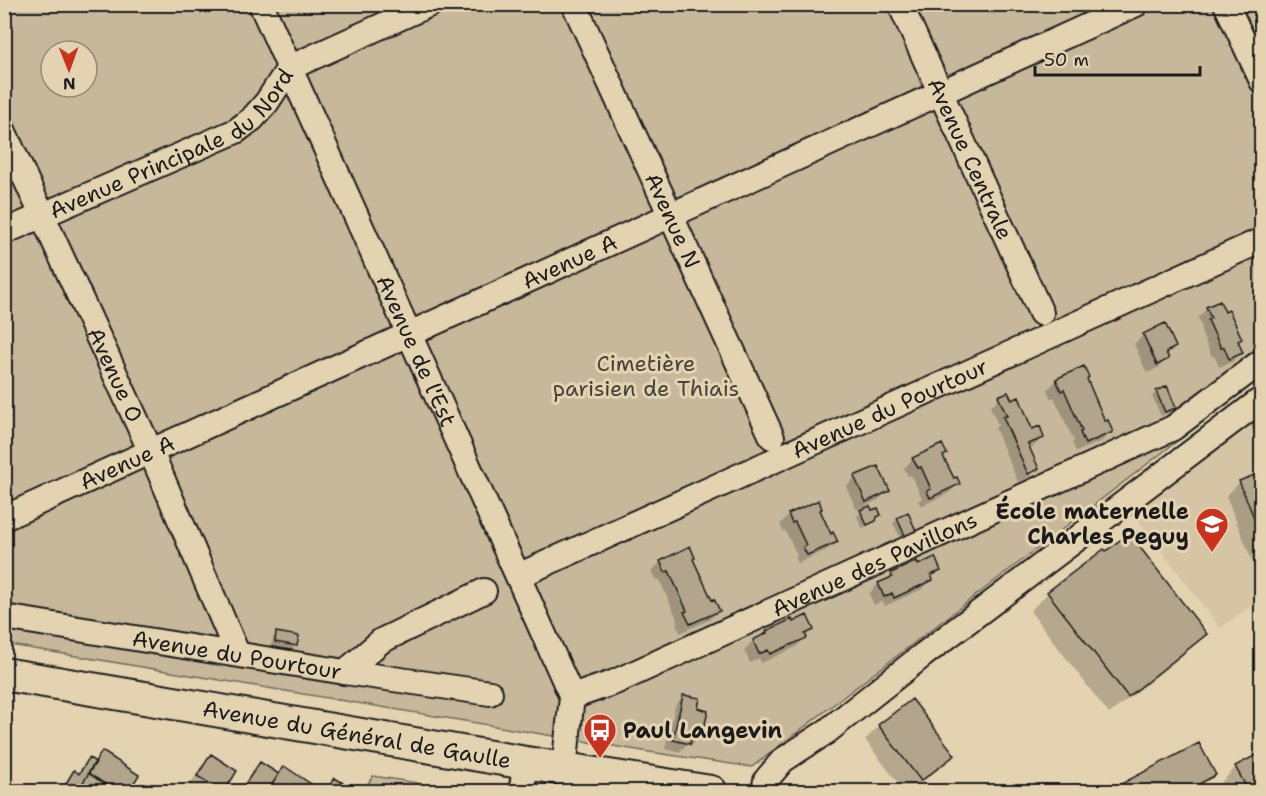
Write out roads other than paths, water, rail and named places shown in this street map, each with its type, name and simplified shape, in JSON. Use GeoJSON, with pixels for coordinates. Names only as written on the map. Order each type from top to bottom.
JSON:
{"type":"FeatureCollection","features":[{"type":"Feature","properties":{"kind":"main road","name":"Avenue du Général de Gaulle"},"geometry":{"type":"LineString","coordinates":[[4,674],[524,777],[564,768],[711,792]]}},
{"type":"Feature","properties":{"kind":"lane","name":"Avenue de l'Est"},"geometry":{"type":"LineString","coordinates":[[261,4],[572,697]]}},
{"type":"Feature","properties":{"kind":"lane","name":"Avenue Principale du Nord"},"geometry":{"type":"LineString","coordinates":[[4,232],[236,131],[252,119],[267,102],[289,68],[430,4]]}},
{"type":"Feature","properties":{"kind":"lane","name":"Avenue N"},"geometry":{"type":"LineString","coordinates":[[574,4],[772,437]]}},
{"type":"Feature","properties":{"kind":"lane","name":"Avenue Centrale"},"geometry":{"type":"LineString","coordinates":[[900,4],[1041,313]]}},
{"type":"Feature","properties":{"kind":"lane","name":"Avenue A"},"geometry":{"type":"LineString","coordinates":[[4,518],[1136,4]]}},
{"type":"Feature","properties":{"kind":"lane"},"geometry":{"type":"LineString","coordinates":[[1226,4],[1262,81]]}},
{"type":"Feature","properties":{"kind":"lane","name":"Avenue O"},"geometry":{"type":"LineString","coordinates":[[4,132],[151,452],[237,653]]}},
{"type":"Feature","properties":{"kind":"lane","name":"Avenue du Pourtour"},"geometry":{"type":"LineString","coordinates":[[518,576],[1262,240]]}},
{"type":"Feature","properties":{"kind":"lane","name":"Avenue des Pavillons"},"geometry":{"type":"LineString","coordinates":[[572,697],[626,677],[1173,428],[1262,361]]}},
{"type":"Feature","properties":{"kind":"lane"},"geometry":{"type":"LineString","coordinates":[[765,792],[766,780],[783,760],[826,732],[923,655],[1262,399]]}},
{"type":"Feature","properties":{"kind":"lane","name":"Avenue du Pourtour"},"geometry":{"type":"LineString","coordinates":[[4,617],[345,672],[381,641],[484,591]]}},
{"type":"Feature","properties":{"kind":"lane"},"geometry":{"type":"LineString","coordinates":[[345,672],[490,693]]}},
{"type":"Feature","properties":{"kind":"lane"},"geometry":{"type":"LineString","coordinates":[[564,768],[572,697]]}},
{"type":"Feature","properties":{"kind":"place","name":"École maternelle Charles Peguy"},"geometry":{"type":"Point","coordinates":[1212,553]}},
{"type":"Feature","properties":{"kind":"place","name":"Paul Langevin"},"geometry":{"type":"Point","coordinates":[600,759]}},
{"type":"Feature","properties":{"kind":"park label","name":"Cimetière parisien de Thiais"},"geometry":{"type":"Point","coordinates":[646,376]}}]}
